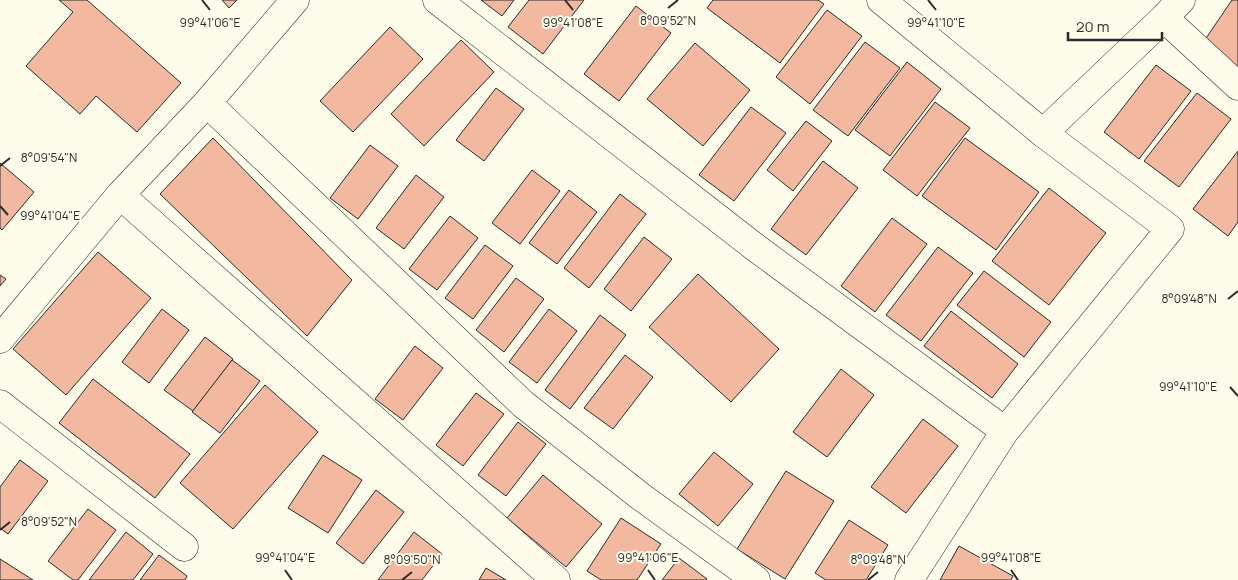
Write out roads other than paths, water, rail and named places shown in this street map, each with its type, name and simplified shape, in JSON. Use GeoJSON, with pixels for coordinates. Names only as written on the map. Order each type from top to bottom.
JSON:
{"type":"FeatureCollection","features":[{"type":"Feature","properties":{"kind":"street"},"geometry":{"type":"LineString","coordinates":[[0,339],[120,195],[207,103],[295,0]]}},
{"type":"Feature","properties":{"kind":"street"},"geometry":{"type":"LineString","coordinates":[[437,0],[756,248],[1005,431]]}},
{"type":"Feature","properties":{"kind":"street"},"geometry":{"type":"LineString","coordinates":[[881,0],[1043,133],[1170,230],[1005,431],[910,580]]}},
{"type":"Feature","properties":{"kind":"street"},"geometry":{"type":"LineString","coordinates":[[1043,133],[1172,9],[1238,86]]}},
{"type":"Feature","properties":{"kind":"street"},"geometry":{"type":"LineString","coordinates":[[207,103],[523,404],[640,496],[756,580]]}},
{"type":"Feature","properties":{"kind":"street"},"geometry":{"type":"LineString","coordinates":[[120,195],[556,580]]}},
{"type":"Feature","properties":{"kind":"street"},"geometry":{"type":"LineString","coordinates":[[0,404],[184,547]]}}]}
